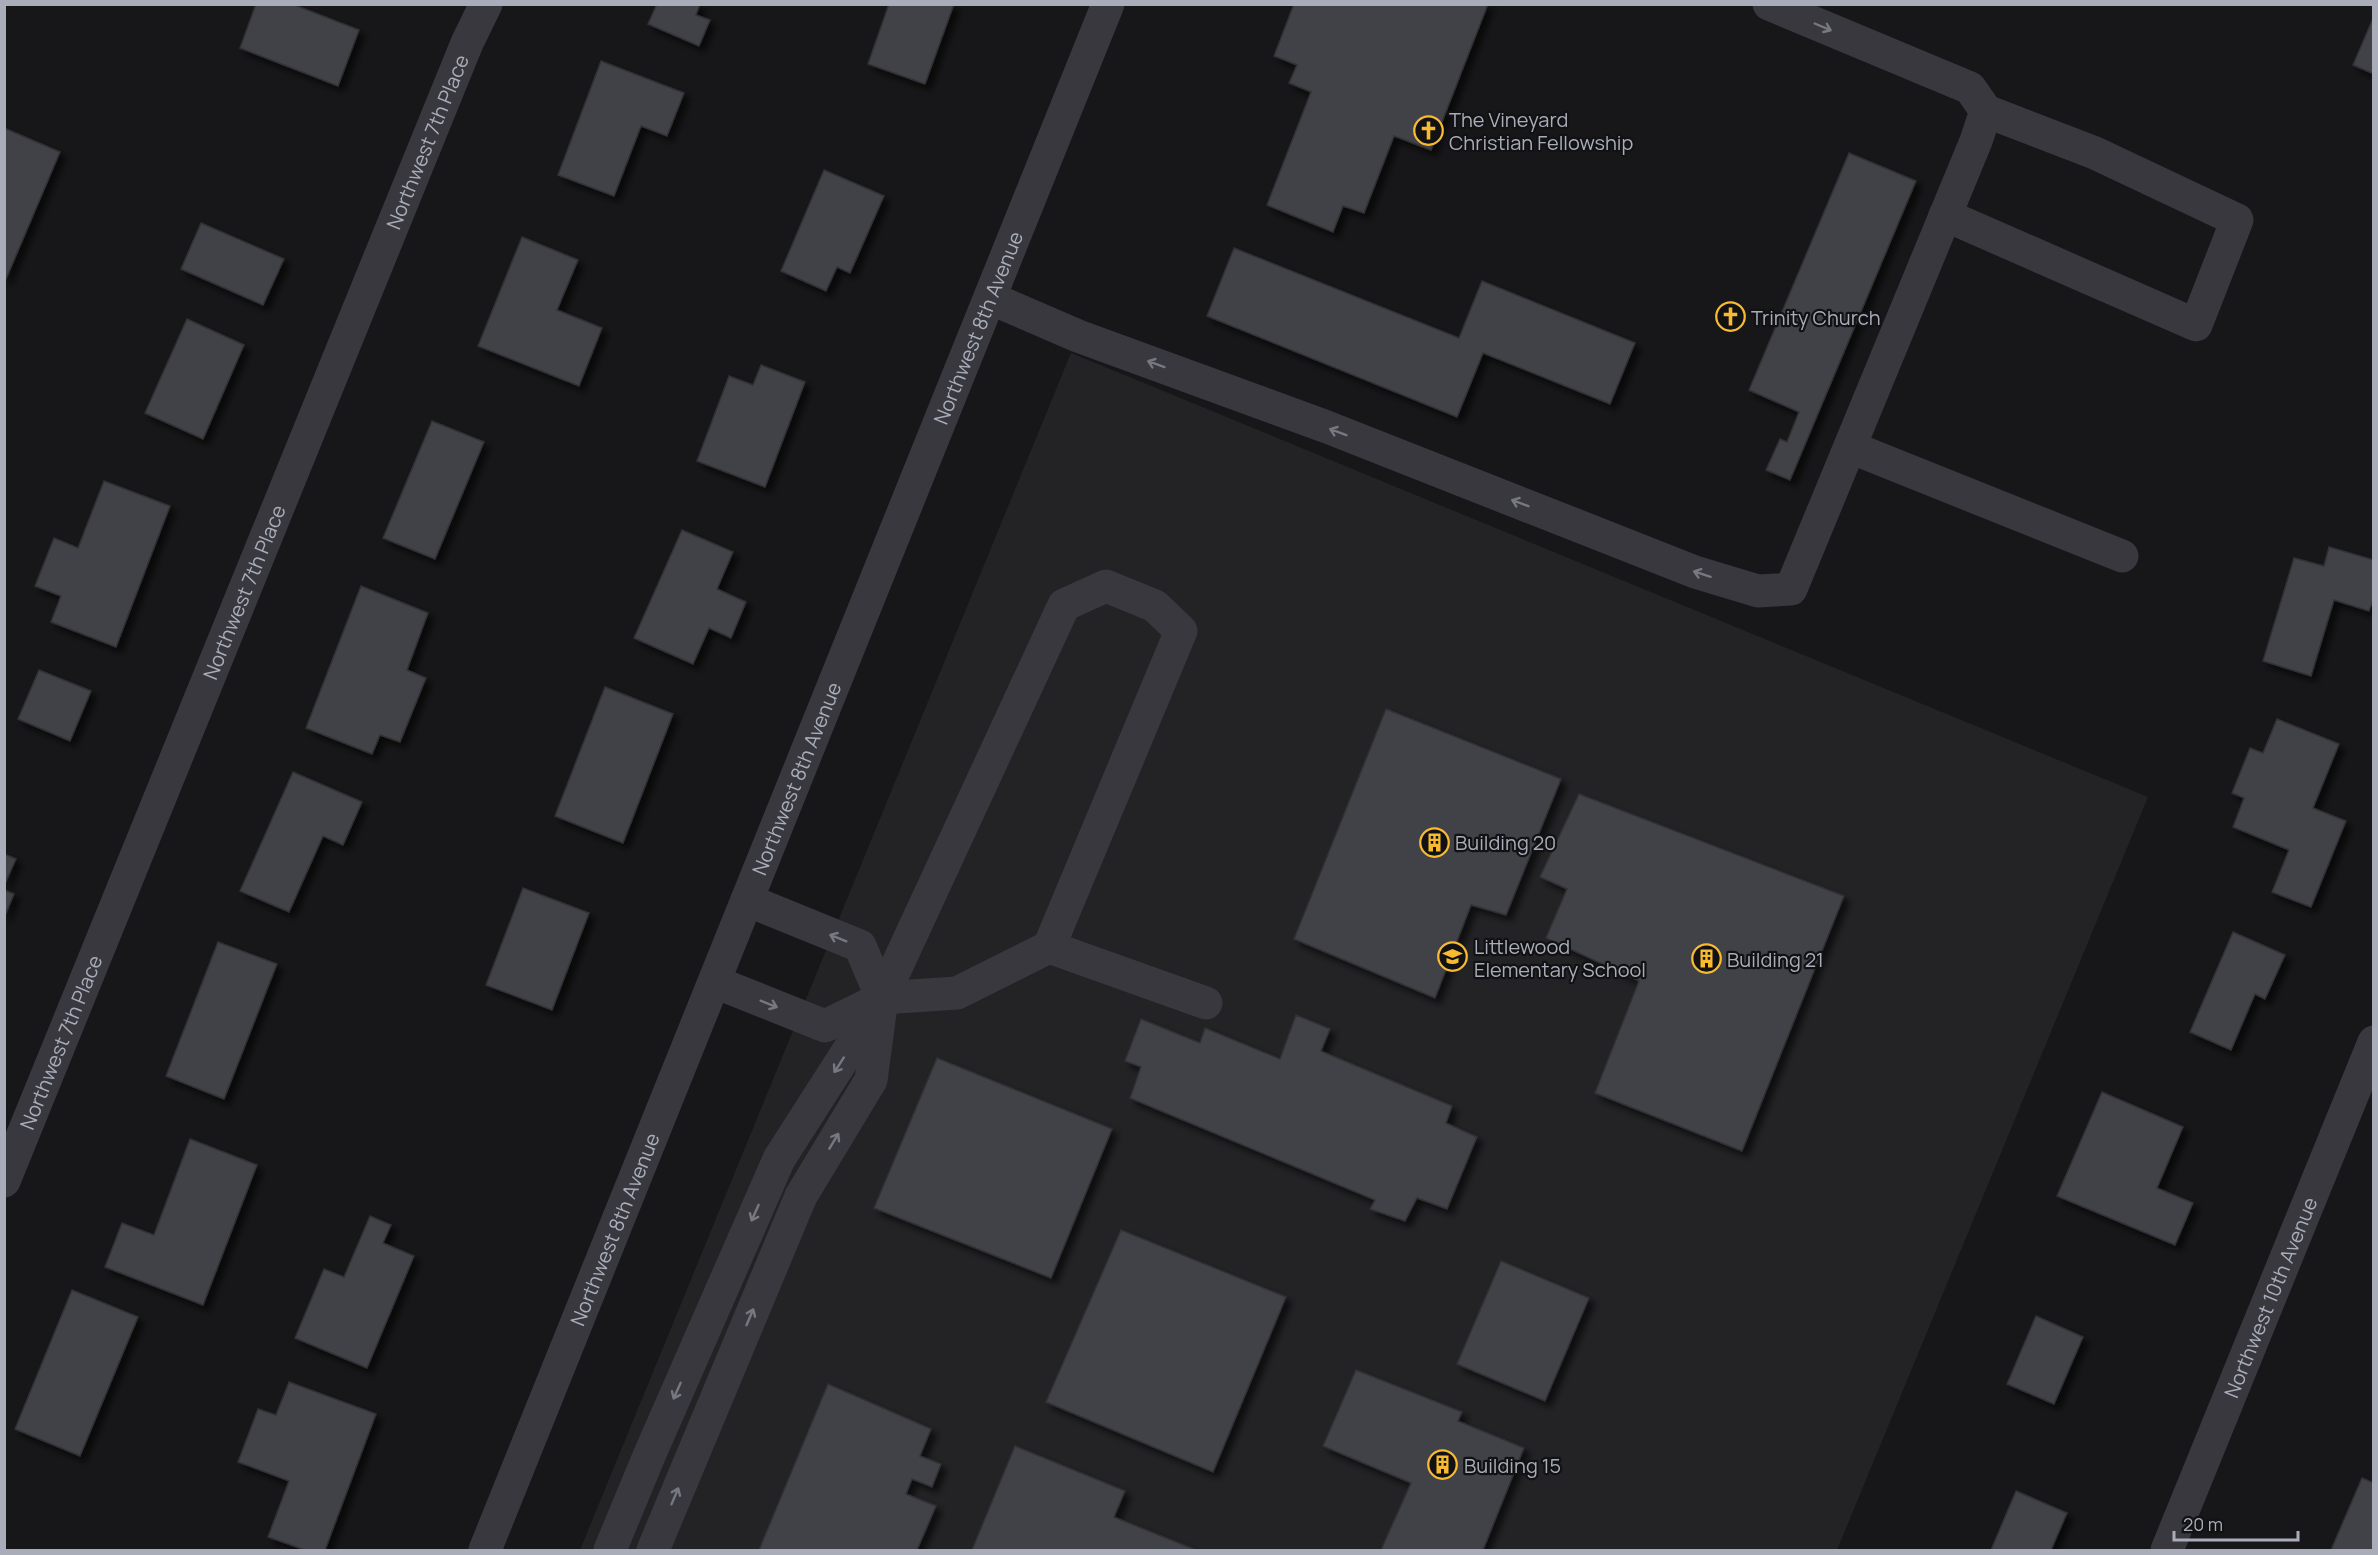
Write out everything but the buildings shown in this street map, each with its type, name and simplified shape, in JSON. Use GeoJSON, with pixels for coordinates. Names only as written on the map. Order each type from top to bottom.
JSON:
{"type":"FeatureCollection","features":[{"type":"Feature","properties":{"kind":"street","name":"Northwest 7th Place"},"geometry":{"type":"LineString","coordinates":[[4,1181],[467,43],[486,4]]}},
{"type":"Feature","properties":{"kind":"street","name":"Northwest 8th Avenue"},"geometry":{"type":"LineString","coordinates":[[485,1551],[1108,4]]}},
{"type":"Feature","properties":{"kind":"street"},"geometry":{"type":"LineString","coordinates":[[1769,4],[2237,220],[2196,325],[1945,215]]}},
{"type":"Feature","properties":{"kind":"street"},"geometry":{"type":"LineString","coordinates":[[990,298],[1078,336],[1327,427],[1695,572],[1758,591],[1791,589],[1976,141],[1978,100]]}},
{"type":"Feature","properties":{"kind":"street"},"geometry":{"type":"LineString","coordinates":[[1850,447],[2122,556]]}},
{"type":"Feature","properties":{"kind":"street"},"geometry":{"type":"LineString","coordinates":[[610,1551],[778,1159],[882,998],[1064,605],[1106,586],[1155,606],[1181,631],[1049,947],[957,993],[882,998],[825,1026],[715,982]]}},
{"type":"Feature","properties":{"kind":"street"},"geometry":{"type":"LineString","coordinates":[[653,1551],[801,1196],[871,1080],[882,998],[860,946],[747,900]]}},
{"type":"Feature","properties":{"kind":"street"},"geometry":{"type":"LineString","coordinates":[[1049,947],[1206,1003]]}},
{"type":"Feature","properties":{"kind":"street","name":"Northwest 10th Avenue"},"geometry":{"type":"LineString","coordinates":[[2167,1551],[2373,1042]]}},
{"type":"Feature","properties":{"kind":"shaded area","name":"Littlewood Elementary School"},"geometry":{"type":"Polygon","coordinates":[[[1071,353],[2148,797],[1837,1550],[580,1550],[1071,353]]]}},
{"type":"Feature","properties":{"kind":"place","name":"The Vineyard Christian Fellowship"},"geometry":{"type":"Point","coordinates":[1428,131]}},
{"type":"Feature","properties":{"kind":"place","name":"Trinity Church"},"geometry":{"type":"Point","coordinates":[1730,317]}},
{"type":"Feature","properties":{"kind":"place","name":"Building 20"},"geometry":{"type":"Point","coordinates":[1434,842]}},
{"type":"Feature","properties":{"kind":"place","name":"Littlewood Elementary School"},"geometry":{"type":"Point","coordinates":[1453,957]}},
{"type":"Feature","properties":{"kind":"place","name":"Building 21"},"geometry":{"type":"Point","coordinates":[1706,959]}},
{"type":"Feature","properties":{"kind":"place","name":"Building 15"},"geometry":{"type":"Point","coordinates":[1443,1465]}}]}
